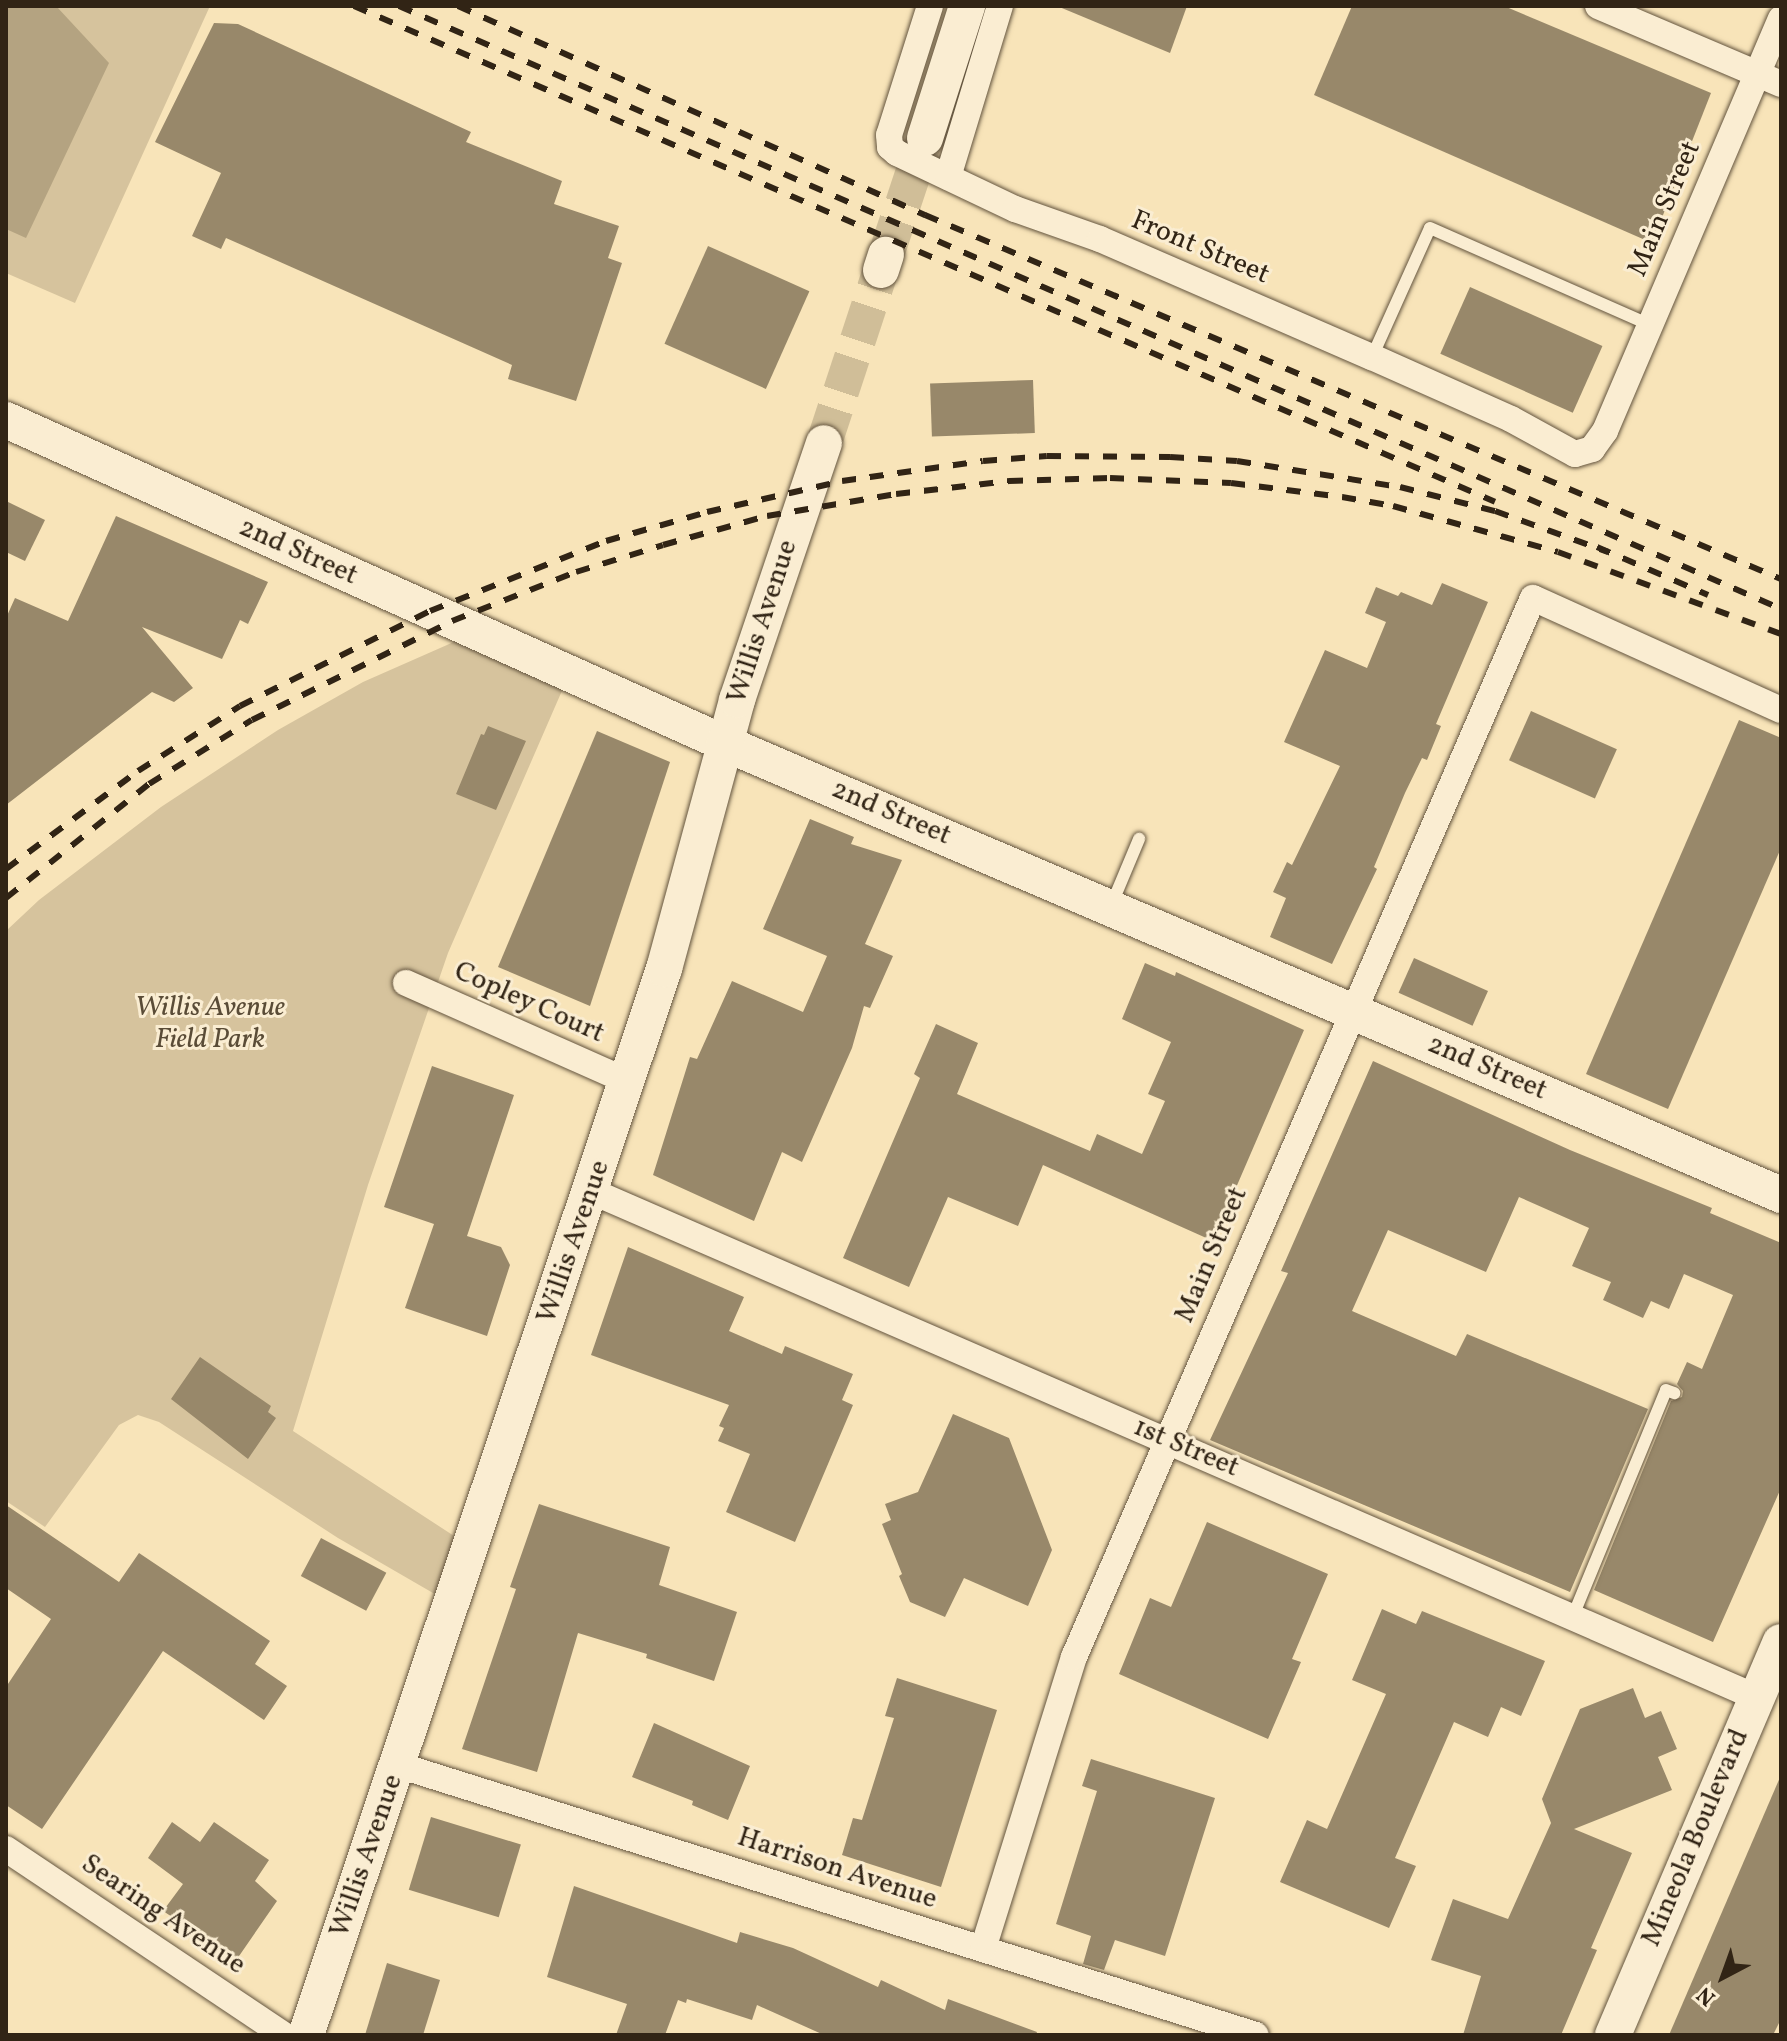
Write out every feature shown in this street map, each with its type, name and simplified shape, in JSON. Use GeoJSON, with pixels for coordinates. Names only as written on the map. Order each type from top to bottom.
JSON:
{"type":"FeatureCollection","features":[{"type":"Feature","properties":{"kind":"main road"},"geometry":{"type":"LineString","coordinates":[[925,138],[967,6]]}},
{"type":"Feature","properties":{"kind":"main road","name":"2nd Street"},"geometry":{"type":"LineString","coordinates":[[6,420],[724,743],[1781,1195]]}},
{"type":"Feature","properties":{"kind":"main road","name":"Willis Avenue"},"geometry":{"type":"LineString","coordinates":[[306,2035],[627,1081],[678,921],[724,743],[824,443]]}},
{"type":"Feature","properties":{"kind":"main road","name":"Mineola Boulevard"},"geometry":{"type":"LineString","coordinates":[[1613,2035],[1769,1702],[1781,1642]]}},
{"type":"Feature","properties":{"kind":"street","name":"Front Street"},"geometry":{"type":"LineString","coordinates":[[930,6],[889,141],[897,153],[1372,357],[1511,419],[1575,454],[1592,449],[1608,425]]}},
{"type":"Feature","properties":{"kind":"street"},"geometry":{"type":"LineString","coordinates":[[948,177],[1000,6]]}},
{"type":"Feature","properties":{"kind":"street"},"geometry":{"type":"LineString","coordinates":[[1598,6],[1769,79]]}},
{"type":"Feature","properties":{"kind":"street","name":"Main Street"},"geometry":{"type":"LineString","coordinates":[[1608,425],[1650,325],[1769,79],[1781,19]]}},
{"type":"Feature","properties":{"kind":"street","name":"Main Street"},"geometry":{"type":"LineString","coordinates":[[983,1949],[1074,1657],[1533,598],[1778,709]]}},
{"type":"Feature","properties":{"kind":"street","name":"Copley Court"},"geometry":{"type":"LineString","coordinates":[[406,983],[627,1081]]}},
{"type":"Feature","properties":{"kind":"street","name":"1st Street"},"geometry":{"type":"LineString","coordinates":[[591,1191],[1769,1702]]}},
{"type":"Feature","properties":{"kind":"street","name":"Harrison Avenue"},"geometry":{"type":"LineString","coordinates":[[398,1765],[1256,2035]]}},
{"type":"Feature","properties":{"kind":"street","name":"Searing Avenue"},"geometry":{"type":"LineString","coordinates":[[6,1849],[284,2035]]}},
{"type":"Feature","properties":{"kind":"lane"},"geometry":{"type":"LineString","coordinates":[[1372,357],[1430,228],[1650,325]]}},
{"type":"Feature","properties":{"kind":"lane"},"geometry":{"type":"LineString","coordinates":[[1111,906],[1139,839]]}},
{"type":"Feature","properties":{"kind":"lane"},"geometry":{"type":"LineString","coordinates":[[1573,1616],[1666,1390],[1674,1393]]}},
{"type":"Feature","properties":{"kind":"green space"},"geometry":{"type":"Polygon","coordinates":[[[6,6],[210,6],[75,303],[6,273],[6,6]]]}},
{"type":"Feature","properties":{"kind":"green space","name":"Willis Avenue Field Park"},"geometry":{"type":"Polygon","coordinates":[[[481,630],[571,670],[448,953],[368,1185],[293,1431],[471,1547],[452,1604],[338,1538],[159,1422],[138,1415],[119,1425],[45,1527],[6,1501],[6,931],[39,900],[161,807],[278,730],[363,682],[481,630]]]}},
{"type":"Feature","properties":{"kind":"shaded area"},"geometry":{"type":"Polygon","coordinates":[[[6,6],[57,7],[109,63],[26,238],[6,229],[6,6]]]}},
{"type":"Feature","properties":{"kind":"building"},"geometry":{"type":"Polygon","coordinates":[[[1057,6],[1187,6],[1170,53],[1057,6]]]}},
{"type":"Feature","properties":{"kind":"building"},"geometry":{"type":"Polygon","coordinates":[[[1352,6],[1504,6],[1711,93],[1652,243],[1314,95],[1352,6]]]}},
{"type":"Feature","properties":{"kind":"building"},"geometry":{"type":"Polygon","coordinates":[[[214,23],[238,24],[471,132],[466,142],[562,181],[554,204],[619,226],[608,258],[622,263],[576,401],[508,379],[512,365],[226,238],[221,249],[192,236],[221,173],[155,142],[214,23]]]}},
{"type":"Feature","properties":{"kind":"building"},"geometry":{"type":"Polygon","coordinates":[[[708,246],[809,291],[766,389],[664,344],[708,246]]]}},
{"type":"Feature","properties":{"kind":"building"},"geometry":{"type":"Polygon","coordinates":[[[1470,287],[1602,346],[1573,413],[1440,354],[1470,287]]]}},
{"type":"Feature","properties":{"kind":"building"},"geometry":{"type":"Polygon","coordinates":[[[1033,380],[1035,433],[932,437],[930,384],[1033,380]]]}},
{"type":"Feature","properties":{"kind":"building"},"geometry":{"type":"Polygon","coordinates":[[[6,501],[45,520],[25,561],[6,552],[6,501]]]}},
{"type":"Feature","properties":{"kind":"building"},"geometry":{"type":"Polygon","coordinates":[[[116,516],[268,582],[248,624],[240,620],[222,659],[142,627],[193,688],[174,702],[152,692],[6,805],[6,618],[15,598],[68,621],[116,516]]]}},
{"type":"Feature","properties":{"kind":"building"},"geometry":{"type":"Polygon","coordinates":[[[1442,583],[1488,602],[1436,724],[1441,726],[1427,760],[1422,758],[1405,793],[1374,867],[1377,869],[1332,964],[1270,937],[1286,898],[1273,892],[1287,862],[1292,865],[1340,766],[1284,742],[1325,650],[1367,668],[1386,622],[1365,613],[1376,587],[1398,596],[1401,592],[1432,605],[1442,583]]]}},
{"type":"Feature","properties":{"kind":"building"},"geometry":{"type":"Polygon","coordinates":[[[1531,711],[1617,749],[1595,799],[1509,760],[1531,711]]]}},
{"type":"Feature","properties":{"kind":"building"},"geometry":{"type":"Polygon","coordinates":[[[1739,720],[1781,738],[1781,848],[1668,1109],[1586,1074],[1739,720]]]}},
{"type":"Feature","properties":{"kind":"building"},"geometry":{"type":"Polygon","coordinates":[[[488,726],[526,741],[496,810],[456,794],[481,734],[484,735],[488,726]]]}},
{"type":"Feature","properties":{"kind":"building"},"geometry":{"type":"Polygon","coordinates":[[[597,731],[670,762],[590,1006],[498,967],[597,731]]]}},
{"type":"Feature","properties":{"kind":"building"},"geometry":{"type":"Polygon","coordinates":[[[810,819],[854,837],[851,844],[902,860],[865,944],[893,956],[870,1008],[864,1006],[852,1048],[802,1162],[782,1152],[754,1221],[653,1175],[690,1057],[697,1059],[732,981],[803,1012],[827,956],[763,929],[810,819]]]}},
{"type":"Feature","properties":{"kind":"building"},"geometry":{"type":"Polygon","coordinates":[[[1414,958],[1488,991],[1473,1026],[1399,993],[1414,958]]]}},
{"type":"Feature","properties":{"kind":"building"},"geometry":{"type":"Polygon","coordinates":[[[1145,963],[1175,976],[1176,972],[1304,1030],[1213,1241],[1043,1165],[1018,1226],[948,1197],[909,1287],[843,1258],[920,1078],[914,1074],[936,1024],[978,1043],[957,1094],[1090,1151],[1097,1134],[1142,1154],[1165,1101],[1148,1094],[1171,1042],[1122,1019],[1145,963]]]}},
{"type":"Feature","properties":{"kind":"building"},"geometry":{"type":"Polygon","coordinates":[[[1373,1061],[1570,1150],[1712,1208],[1710,1213],[1781,1243],[1781,1488],[1713,1642],[1594,1590],[1671,1401],[1682,1397],[1683,1391],[1677,1384],[1687,1362],[1702,1369],[1733,1295],[1684,1274],[1669,1309],[1651,1301],[1643,1318],[1603,1300],[1611,1282],[1572,1266],[1589,1228],[1519,1197],[1486,1272],[1388,1230],[1352,1311],[1456,1356],[1467,1334],[1648,1409],[1570,1592],[1210,1440],[1288,1273],[1281,1271],[1373,1061]]]}},
{"type":"Feature","properties":{"kind":"building"},"geometry":{"type":"Polygon","coordinates":[[[432,1066],[514,1095],[467,1236],[501,1247],[510,1265],[487,1336],[405,1308],[434,1224],[384,1207],[432,1066]]]}},
{"type":"Feature","properties":{"kind":"building"},"geometry":{"type":"Polygon","coordinates":[[[628,1247],[744,1297],[729,1331],[782,1354],[785,1346],[853,1374],[842,1400],[853,1405],[795,1542],[726,1512],[750,1454],[718,1441],[724,1428],[719,1426],[729,1405],[591,1355],[628,1247]]]}},
{"type":"Feature","properties":{"kind":"building"},"geometry":{"type":"Polygon","coordinates":[[[200,1357],[271,1406],[268,1412],[276,1418],[248,1459],[171,1399],[200,1357]]]}},
{"type":"Feature","properties":{"kind":"building"},"geometry":{"type":"Polygon","coordinates":[[[953,1414],[1009,1438],[1052,1550],[1028,1606],[964,1578],[945,1617],[910,1602],[899,1576],[902,1574],[882,1524],[891,1520],[885,1504],[918,1492],[953,1414]]]}},
{"type":"Feature","properties":{"kind":"building"},"geometry":{"type":"Polygon","coordinates":[[[539,1504],[670,1547],[659,1585],[737,1612],[714,1681],[646,1658],[647,1654],[578,1633],[537,1772],[462,1749],[516,1589],[510,1587],[539,1504]]]}},
{"type":"Feature","properties":{"kind":"building"},"geometry":{"type":"Polygon","coordinates":[[[6,1505],[119,1582],[139,1553],[270,1641],[255,1664],[287,1686],[264,1720],[163,1651],[42,1829],[6,1805],[6,1687],[51,1619],[6,1588],[6,1505]]]}},
{"type":"Feature","properties":{"kind":"building"},"geometry":{"type":"Polygon","coordinates":[[[1207,1522],[1328,1574],[1292,1659],[1301,1662],[1268,1739],[1119,1674],[1150,1598],[1171,1607],[1207,1522]]]}},
{"type":"Feature","properties":{"kind":"building"},"geometry":{"type":"Polygon","coordinates":[[[321,1538],[386,1573],[366,1611],[301,1576],[321,1538]]]}},
{"type":"Feature","properties":{"kind":"building"},"geometry":{"type":"Polygon","coordinates":[[[1382,1609],[1416,1624],[1422,1611],[1545,1661],[1521,1716],[1501,1707],[1488,1737],[1454,1722],[1395,1858],[1416,1866],[1389,1928],[1280,1882],[1307,1820],[1327,1829],[1386,1694],[1352,1680],[1382,1609]]]}},
{"type":"Feature","properties":{"kind":"building"},"geometry":{"type":"Polygon","coordinates":[[[897,1678],[997,1710],[941,1887],[842,1855],[853,1818],[862,1820],[894,1718],[885,1716],[897,1678]]]}},
{"type":"Feature","properties":{"kind":"building"},"geometry":{"type":"Polygon","coordinates":[[[1633,1688],[1645,1718],[1661,1711],[1677,1749],[1658,1757],[1672,1790],[1574,1829],[1632,1853],[1591,1948],[1597,1950],[1561,2035],[1463,2035],[1481,1976],[1431,1960],[1453,1899],[1508,1919],[1551,1823],[1542,1799],[1580,1709],[1633,1688]]]}},
{"type":"Feature","properties":{"kind":"building"},"geometry":{"type":"Polygon","coordinates":[[[654,1723],[750,1766],[728,1820],[692,1805],[693,1801],[632,1777],[654,1723]]]}},
{"type":"Feature","properties":{"kind":"building"},"geometry":{"type":"Polygon","coordinates":[[[1091,1759],[1215,1798],[1165,1956],[1115,1940],[1104,1970],[1083,1964],[1091,1936],[1056,1924],[1097,1791],[1082,1786],[1091,1759]]]}},
{"type":"Feature","properties":{"kind":"building"},"geometry":{"type":"Polygon","coordinates":[[[1781,1775],[1781,2019],[1773,2035],[1669,2035],[1781,1775]]]}},
{"type":"Feature","properties":{"kind":"building"},"geometry":{"type":"Polygon","coordinates":[[[431,1817],[521,1844],[499,1917],[409,1890],[431,1817]]]}},
{"type":"Feature","properties":{"kind":"building"},"geometry":{"type":"Polygon","coordinates":[[[172,1822],[200,1842],[214,1822],[269,1860],[255,1881],[277,1901],[237,1959],[163,1911],[183,1884],[148,1858],[172,1822]]]}},
{"type":"Feature","properties":{"kind":"building"},"geometry":{"type":"Polygon","coordinates":[[[574,1886],[737,1943],[740,1932],[793,1948],[878,1987],[881,1980],[945,2010],[948,1999],[1037,2032],[1036,2035],[824,2035],[757,2005],[752,2020],[687,1999],[686,2003],[678,2000],[665,2035],[616,2035],[627,2004],[547,1977],[574,1886]]]}},
{"type":"Feature","properties":{"kind":"building"},"geometry":{"type":"Polygon","coordinates":[[[387,1963],[440,1980],[423,2035],[365,2035],[387,1963]]]}},
{"type":"Feature","properties":{"kind":"tunnel"},"geometry":{"type":"LineString","coordinates":[[886,255],[925,138]]}},
{"type":"Feature","properties":{"kind":"tunnel"},"geometry":{"type":"LineString","coordinates":[[824,443],[881,270]]}},
{"type":"Feature","properties":{"kind":"railway"},"geometry":{"type":"LineString","coordinates":[[354,6],[1495,502]]}},
{"type":"Feature","properties":{"kind":"railway"},"geometry":{"type":"LineString","coordinates":[[399,6],[1781,609]]}},
{"type":"Feature","properties":{"kind":"railway"},"geometry":{"type":"LineString","coordinates":[[458,6],[925,215],[1781,579]]}},
{"type":"Feature","properties":{"kind":"railway"},"geometry":{"type":"LineString","coordinates":[[6,869],[138,771],[240,706],[430,611],[606,541],[707,512],[842,481],[983,461],[1047,456],[1237,461],[1400,487],[1495,511],[1608,552]]}},
{"type":"Feature","properties":{"kind":"railway"},"geometry":{"type":"LineString","coordinates":[[6,898],[149,784],[252,720],[452,621],[576,572],[663,545],[767,516],[896,494],[1009,481],[1110,478],[1231,483],[1342,497],[1393,506],[1558,552],[1781,634]]}},
{"type":"Feature","properties":{"kind":"railway"},"geometry":{"type":"LineString","coordinates":[[1597,547],[1708,595]]}}]}
